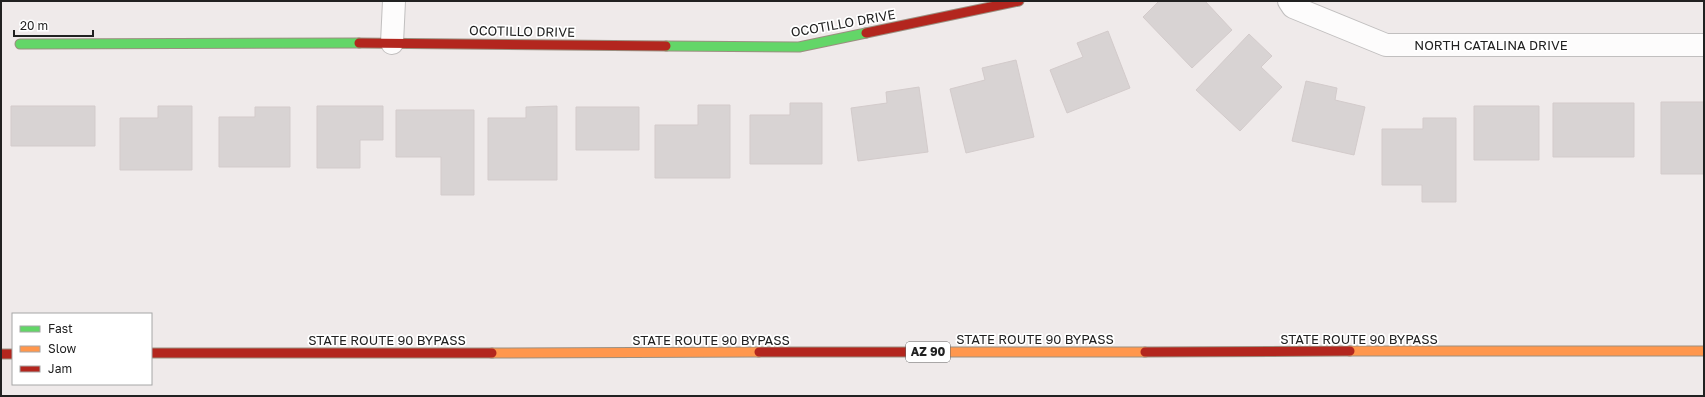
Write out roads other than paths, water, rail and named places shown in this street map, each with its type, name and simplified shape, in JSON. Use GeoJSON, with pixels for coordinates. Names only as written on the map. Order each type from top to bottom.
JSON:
{"type":"FeatureCollection","features":[{"type":"Feature","properties":{"kind":"main road","name":"OCOTILLO DRIVE"},"geometry":{"type":"LineString","coordinates":[[20,44],[392,43],[799,47],[1019,1]]}},
{"type":"Feature","properties":{"kind":"main road","name":"STATE ROUTE 90 BYPASS"},"geometry":{"type":"LineString","coordinates":[[152,353],[1704,351]]}},
{"type":"Feature","properties":{"kind":"main road"},"geometry":{"type":"LineString","coordinates":[[1,354],[12,354]]}},
{"type":"Feature","properties":{"kind":"street"},"geometry":{"type":"LineString","coordinates":[[392,43],[394,1]]}},
{"type":"Feature","properties":{"kind":"street","name":"NORTH CATALINA DRIVE"},"geometry":{"type":"LineString","coordinates":[[1289,1],[1293,7],[1386,45],[1704,45]]}}]}
